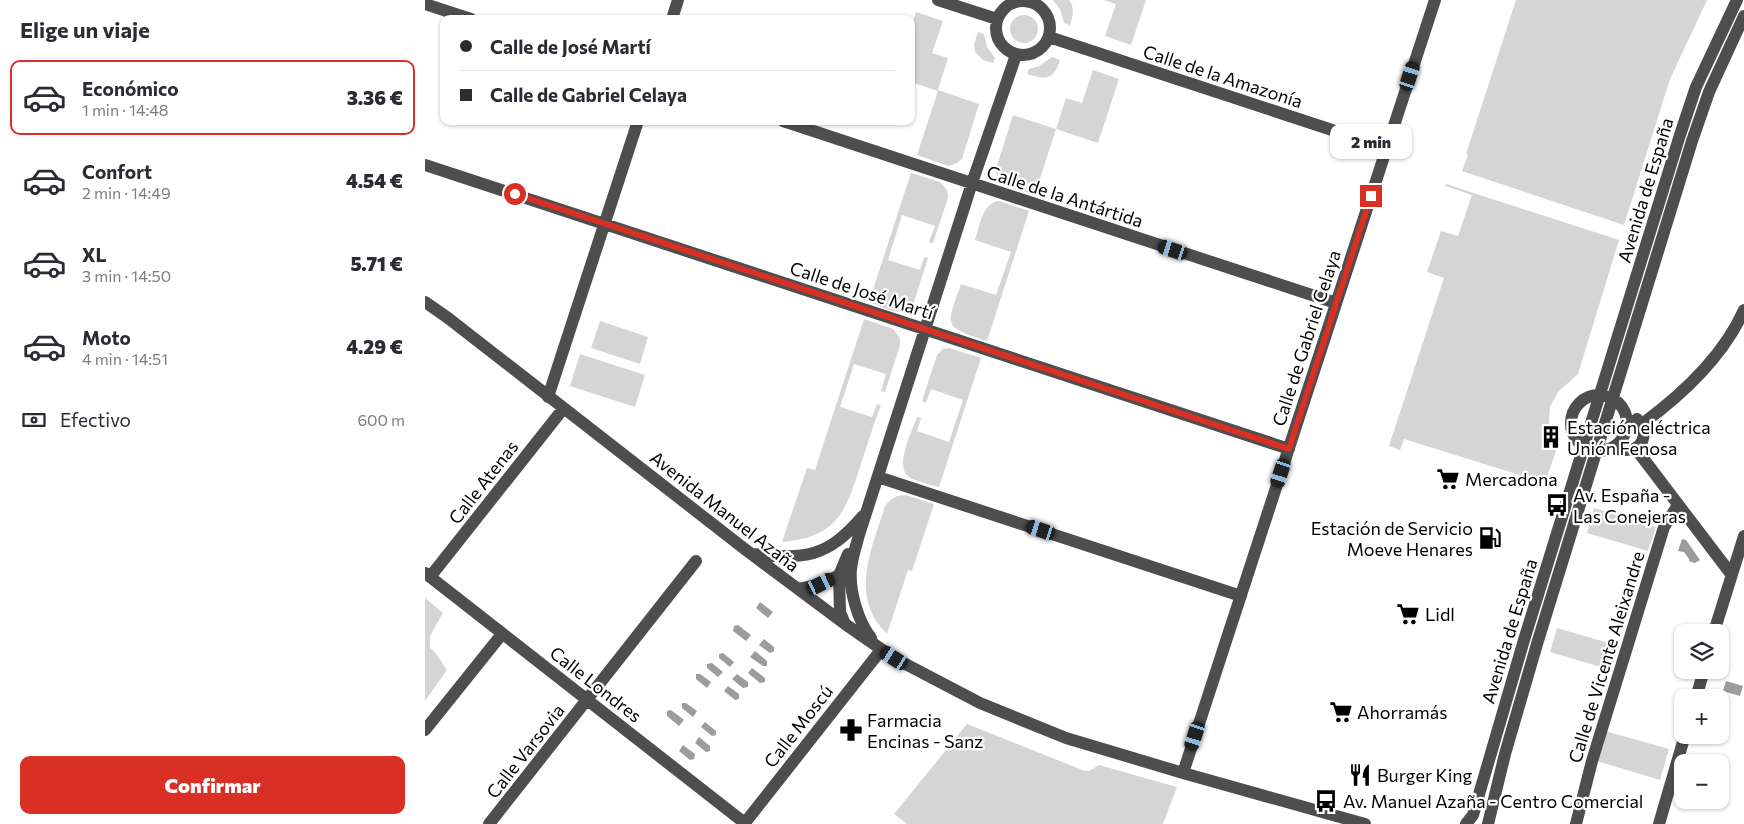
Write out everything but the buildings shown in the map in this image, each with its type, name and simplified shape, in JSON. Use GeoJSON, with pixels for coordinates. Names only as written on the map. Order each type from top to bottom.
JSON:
{"type":"FeatureCollection","features":[{"type":"Feature","properties":{"kind":"street"},"geometry":{"type":"LineString","coordinates":[[673,15],[678,0]]}},
{"type":"Feature","properties":{"kind":"street"},"geometry":{"type":"LineString","coordinates":[[938,0],[997,19]]}},
{"type":"Feature","properties":{"kind":"street","name":"Calle de Gabriel Celaya"},"geometry":{"type":"LineString","coordinates":[[1183,773],[1435,0]]}},
{"type":"Feature","properties":{"kind":"street","name":"Avenida de España"},"geometry":{"type":"LineString","coordinates":[[1488,824],[1505,754],[1590,449],[1600,394],[1696,87],[1737,0]]}},
{"type":"Feature","properties":{"kind":"street"},"geometry":{"type":"LineString","coordinates":[[1032,1],[1048,16],[1049,37],[1044,46],[1036,52],[1026,56],[1016,55],[1006,50],[999,41],[996,30],[997,19],[1004,9],[1014,2],[1032,1]]}},
{"type":"Feature","properties":{"kind":"street"},"geometry":{"type":"LineString","coordinates":[[425,4],[459,15]]}},
{"type":"Feature","properties":{"kind":"street","name":"Avenida de España"},"geometry":{"type":"LineString","coordinates":[[1466,824],[1473,815],[1521,650],[1590,449],[1613,399],[1709,92],[1744,16]]}},
{"type":"Feature","properties":{"kind":"street","name":"Calle de la Amazonía"},"geometry":{"type":"LineString","coordinates":[[1049,37],[1387,148]]}},
{"type":"Feature","properties":{"kind":"street"},"geometry":{"type":"LineString","coordinates":[[845,624],[840,612],[845,572],[859,535],[972,184],[1016,55]]}},
{"type":"Feature","properties":{"kind":"street"},"geometry":{"type":"LineString","coordinates":[[548,397],[637,125]]}},
{"type":"Feature","properties":{"kind":"street","name":"Calle de la Antártida"},"geometry":{"type":"LineString","coordinates":[[795,125],[1336,303]]}},
{"type":"Feature","properties":{"kind":"street","name":"Calle de José Martí"},"geometry":{"type":"LineString","coordinates":[[425,165],[1289,449]]}},
{"type":"Feature","properties":{"kind":"street","name":"Avenida Manuel Azaña"},"geometry":{"type":"LineString","coordinates":[[425,302],[752,554],[881,650],[937,681],[997,710],[1066,738],[1365,824]]}},
{"type":"Feature","properties":{"kind":"street"},"geometry":{"type":"LineString","coordinates":[[1642,424],[1677,396],[1706,368],[1725,344],[1744,310]]}},
{"type":"Feature","properties":{"kind":"street"},"geometry":{"type":"LineString","coordinates":[[1600,394],[1613,399],[1624,411],[1642,424],[1644,433],[1642,440],[1636,449],[1625,451],[1611,448],[1590,449],[1578,441],[1573,432],[1571,420],[1574,411],[1579,403],[1588,397],[1600,394]]}},
{"type":"Feature","properties":{"kind":"street","name":"Calle Atenas"},"geometry":{"type":"LineString","coordinates":[[428,575],[563,409]]}},
{"type":"Feature","properties":{"kind":"street"},"geometry":{"type":"LineString","coordinates":[[1611,448],[1623,436],[1626,419],[1624,411]]}},
{"type":"Feature","properties":{"kind":"street"},"geometry":{"type":"LineString","coordinates":[[1636,449],[1731,574]]}},
{"type":"Feature","properties":{"kind":"street"},"geometry":{"type":"LineString","coordinates":[[878,477],[1241,596]]}},
{"type":"Feature","properties":{"kind":"street","name":"Calle de Vicente Aleixandre"},"geometry":{"type":"LineString","coordinates":[[1576,824],[1602,728],[1664,527],[1678,505]]}},
{"type":"Feature","properties":{"kind":"street"},"geometry":{"type":"LineString","coordinates":[[752,554],[779,557],[806,556],[820,552],[846,536],[866,513]]}},
{"type":"Feature","properties":{"kind":"street"},"geometry":{"type":"LineString","coordinates":[[1716,624],[1744,536]]}},
{"type":"Feature","properties":{"kind":"street","name":"Calle Varsovia"},"geometry":{"type":"LineString","coordinates":[[489,824],[695,561]]}},
{"type":"Feature","properties":{"kind":"street"},"geometry":{"type":"LineString","coordinates":[[798,589],[821,584],[845,572]]}},
{"type":"Feature","properties":{"kind":"street"},"geometry":{"type":"LineString","coordinates":[[845,572],[863,627],[881,650]]}},
{"type":"Feature","properties":{"kind":"street","name":"Calle Londres"},"geometry":{"type":"LineString","coordinates":[[428,575],[745,824]]}},
{"type":"Feature","properties":{"kind":"street"},"geometry":{"type":"LineString","coordinates":[[425,730],[503,634]]}},
{"type":"Feature","properties":{"kind":"street","name":"Calle Moscú"},"geometry":{"type":"LineString","coordinates":[[745,824],[881,650]]}},
{"type":"Feature","properties":{"kind":"street"},"geometry":{"type":"LineString","coordinates":[[1659,824],[1682,744]]}},
{"type":"Feature","properties":{"kind":"shaded area"},"geometry":{"type":"Polygon","coordinates":[[[1053,0],[1069,0],[1073,12],[1070,25],[1064,23],[1060,9],[1053,0]]]}},
{"type":"Feature","properties":{"kind":"shaded area"},"geometry":{"type":"Polygon","coordinates":[[[1104,0],[1146,0],[1131,45],[1105,36],[1116,4],[1104,0]]]}},
{"type":"Feature","properties":{"kind":"shaded area"},"geometry":{"type":"Polygon","coordinates":[[[1516,0],[1707,0],[1670,79],[1624,225],[1462,171],[1516,0]]]}},
{"type":"Feature","properties":{"kind":"shaded area"},"geometry":{"type":"Polygon","coordinates":[[[916,12],[943,21],[932,53],[948,58],[938,90],[979,104],[962,159],[948,166],[917,155],[938,91],[915,83],[916,12]]]}},
{"type":"Feature","properties":{"kind":"shaded area"},"geometry":{"type":"Polygon","coordinates":[[[1024,15],[1034,19],[1038,29],[1034,39],[1024,43],[1014,39],[1010,29],[1014,19],[1024,15]]]}},
{"type":"Feature","properties":{"kind":"shaded area"},"geometry":{"type":"Polygon","coordinates":[[[978,32],[984,34],[987,47],[995,58],[993,63],[983,60],[975,52],[974,44],[978,32]]]}},
{"type":"Feature","properties":{"kind":"shaded area"},"geometry":{"type":"Polygon","coordinates":[[[1052,57],[1060,60],[1058,67],[1052,75],[1039,77],[1027,74],[1029,69],[1039,66],[1052,57]]]}},
{"type":"Feature","properties":{"kind":"shaded area"},"geometry":{"type":"Polygon","coordinates":[[[1093,70],[1119,79],[1098,143],[1056,129],[1066,98],[1082,103],[1093,70]]]}},
{"type":"Feature","properties":{"kind":"shaded area"},"geometry":{"type":"Polygon","coordinates":[[[1013,115],[1056,129],[1035,194],[1010,187],[1000,180],[996,169],[1013,115]]]}},
{"type":"Feature","properties":{"kind":"shaded area"},"geometry":{"type":"Polygon","coordinates":[[[911,173],[940,182],[947,190],[948,198],[933,243],[929,242],[935,226],[902,215],[888,260],[920,270],[924,257],[928,258],[913,305],[909,309],[898,312],[869,302],[911,173]]]}},
{"type":"Feature","properties":{"kind":"shaded area"},"geometry":{"type":"Polygon","coordinates":[[[1446,184],[1619,240],[1578,374],[1558,392],[1550,407],[1549,423],[1551,430],[1547,442],[1551,444],[1552,441],[1556,451],[1545,483],[1404,439],[1400,450],[1389,446],[1444,278],[1427,272],[1441,231],[1458,236],[1472,195],[1445,186],[1446,184]]]}},
{"type":"Feature","properties":{"kind":"shaded area"},"geometry":{"type":"Polygon","coordinates":[[[999,201],[1029,211],[987,341],[955,328],[951,323],[951,317],[961,284],[996,295],[1011,252],[975,240],[985,211],[993,203],[999,201]]]}},
{"type":"Feature","properties":{"kind":"shaded area"},"geometry":{"type":"Polygon","coordinates":[[[864,319],[893,329],[900,338],[900,345],[885,392],[881,391],[886,374],[854,364],[840,407],[872,417],[877,404],[881,405],[855,484],[843,510],[836,520],[826,528],[815,535],[782,542],[807,468],[815,470],[864,319]]]}},
{"type":"Feature","properties":{"kind":"shaded area"},"geometry":{"type":"Polygon","coordinates":[[[600,321],[648,337],[640,364],[591,348],[600,321]]]}},
{"type":"Feature","properties":{"kind":"shaded area"},"geometry":{"type":"Polygon","coordinates":[[[949,348],[981,358],[939,487],[919,482],[909,477],[903,465],[908,440],[917,417],[921,418],[917,431],[949,442],[963,400],[931,389],[926,403],[922,401],[937,355],[943,349],[949,348]]]}},
{"type":"Feature","properties":{"kind":"shaded area"},"geometry":{"type":"Polygon","coordinates":[[[580,354],[645,375],[635,407],[570,386],[580,354]]]}},
{"type":"Feature","properties":{"kind":"shaded area"},"geometry":{"type":"Polygon","coordinates":[[[906,495],[934,504],[912,571],[908,570],[887,634],[875,619],[868,604],[867,572],[874,539],[885,506],[894,498],[906,495]]]}},
{"type":"Feature","properties":{"kind":"shaded area"},"geometry":{"type":"Polygon","coordinates":[[[1594,508],[1656,527],[1648,551],[1587,533],[1594,508]]]}},
{"type":"Feature","properties":{"kind":"shaded area"},"geometry":{"type":"Polygon","coordinates":[[[1682,539],[1686,540],[1700,560],[1695,563],[1689,561],[1684,552],[1678,551],[1682,539]]]}},
{"type":"Feature","properties":{"kind":"shaded area"},"geometry":{"type":"Polygon","coordinates":[[[425,598],[443,613],[430,636],[430,648],[435,652],[447,670],[425,701],[425,598]]]}},
{"type":"Feature","properties":{"kind":"shaded area"},"geometry":{"type":"Polygon","coordinates":[[[760,602],[773,612],[768,618],[756,608],[760,602]]]}},
{"type":"Feature","properties":{"kind":"shaded area"},"geometry":{"type":"Polygon","coordinates":[[[738,625],[751,635],[746,641],[733,631],[734,626],[738,625]]]}},
{"type":"Feature","properties":{"kind":"shaded area"},"geometry":{"type":"Polygon","coordinates":[[[1557,628],[1619,646],[1611,670],[1550,652],[1557,628]]]}},
{"type":"Feature","properties":{"kind":"shaded area"},"geometry":{"type":"Polygon","coordinates":[[[764,639],[774,647],[774,651],[770,653],[759,645],[764,639]]]}},
{"type":"Feature","properties":{"kind":"shaded area"},"geometry":{"type":"Polygon","coordinates":[[[755,651],[767,661],[767,666],[763,666],[750,657],[755,651]]]}},
{"type":"Feature","properties":{"kind":"shaded area"},"geometry":{"type":"Polygon","coordinates":[[[723,653],[734,662],[730,667],[719,658],[719,654],[723,653]]]}},
{"type":"Feature","properties":{"kind":"shaded area"},"geometry":{"type":"Polygon","coordinates":[[[712,663],[723,672],[718,677],[707,668],[707,664],[712,663]]]}},
{"type":"Feature","properties":{"kind":"shaded area"},"geometry":{"type":"Polygon","coordinates":[[[752,668],[765,678],[765,682],[760,683],[748,673],[752,668]]]}},
{"type":"Feature","properties":{"kind":"shaded area"},"geometry":{"type":"Polygon","coordinates":[[[696,674],[700,674],[711,682],[707,688],[696,679],[696,674]]]}},
{"type":"Feature","properties":{"kind":"shaded area"},"geometry":{"type":"Polygon","coordinates":[[[737,674],[748,682],[748,687],[743,688],[732,679],[737,674]]]}},
{"type":"Feature","properties":{"kind":"shaded area"},"geometry":{"type":"Polygon","coordinates":[[[1726,681],[1743,686],[1740,696],[1729,693],[1729,689],[1724,689],[1726,681]]]}},
{"type":"Feature","properties":{"kind":"shaded area"},"geometry":{"type":"Polygon","coordinates":[[[728,686],[739,694],[739,699],[735,700],[724,691],[728,686]]]}},
{"type":"Feature","properties":{"kind":"shaded area"},"geometry":{"type":"Polygon","coordinates":[[[682,703],[686,703],[697,711],[693,717],[682,708],[682,703]]]}},
{"type":"Feature","properties":{"kind":"shaded area"},"geometry":{"type":"Polygon","coordinates":[[[671,710],[684,720],[679,726],[667,716],[667,711],[671,710]]]}},
{"type":"Feature","properties":{"kind":"shaded area"},"geometry":{"type":"Polygon","coordinates":[[[705,722],[716,731],[716,735],[712,736],[701,727],[705,722]]]}},
{"type":"Feature","properties":{"kind":"shaded area"},"geometry":{"type":"Polygon","coordinates":[[[967,724],[1085,771],[1089,771],[1099,765],[1177,787],[1163,824],[907,824],[894,814],[967,724]]]}},
{"type":"Feature","properties":{"kind":"shaded area"},"geometry":{"type":"Polygon","coordinates":[[[1605,731],[1669,749],[1660,780],[1597,761],[1605,731]]]}},
{"type":"Feature","properties":{"kind":"shaded area"},"geometry":{"type":"Polygon","coordinates":[[[699,737],[710,746],[710,751],[706,752],[695,743],[699,737]]]}},
{"type":"Feature","properties":{"kind":"shaded area"},"geometry":{"type":"Polygon","coordinates":[[[683,745],[695,754],[694,759],[690,760],[679,751],[683,745]]]}},
{"type":"Feature","properties":{"kind":"place","name":"Estación eléctrica Unión Fenosa"},"geometry":{"type":"Point","coordinates":[1551,437]}},
{"type":"Feature","properties":{"kind":"place","name":"Mercadona"},"geometry":{"type":"Point","coordinates":[1448,479]}},
{"type":"Feature","properties":{"kind":"place","name":"Av. España - Las Conejeras"},"geometry":{"type":"Point","coordinates":[1557,505]}},
{"type":"Feature","properties":{"kind":"place","name":"Estación de Servicio Moeve Henares"},"geometry":{"type":"Point","coordinates":[1490,538]}},
{"type":"Feature","properties":{"kind":"place","name":"Lidl"},"geometry":{"type":"Point","coordinates":[1408,614]}},
{"type":"Feature","properties":{"kind":"place","name":"Ahorramás"},"geometry":{"type":"Point","coordinates":[1341,712]}},
{"type":"Feature","properties":{"kind":"place","name":"Farmacia Encinas - Sanz"},"geometry":{"type":"Point","coordinates":[851,730]}},
{"type":"Feature","properties":{"kind":"place","name":"Burger King"},"geometry":{"type":"Point","coordinates":[1360,775]}},
{"type":"Feature","properties":{"kind":"place","name":"Av. Manuel Azaña - Centro Comercial"},"geometry":{"type":"Point","coordinates":[1326,801]}},
{"type":"Feature","properties":{"kind":"route"},"geometry":{"type":"LineString","coordinates":[[515,194],[1289,449],[1371,196]]}}]}
